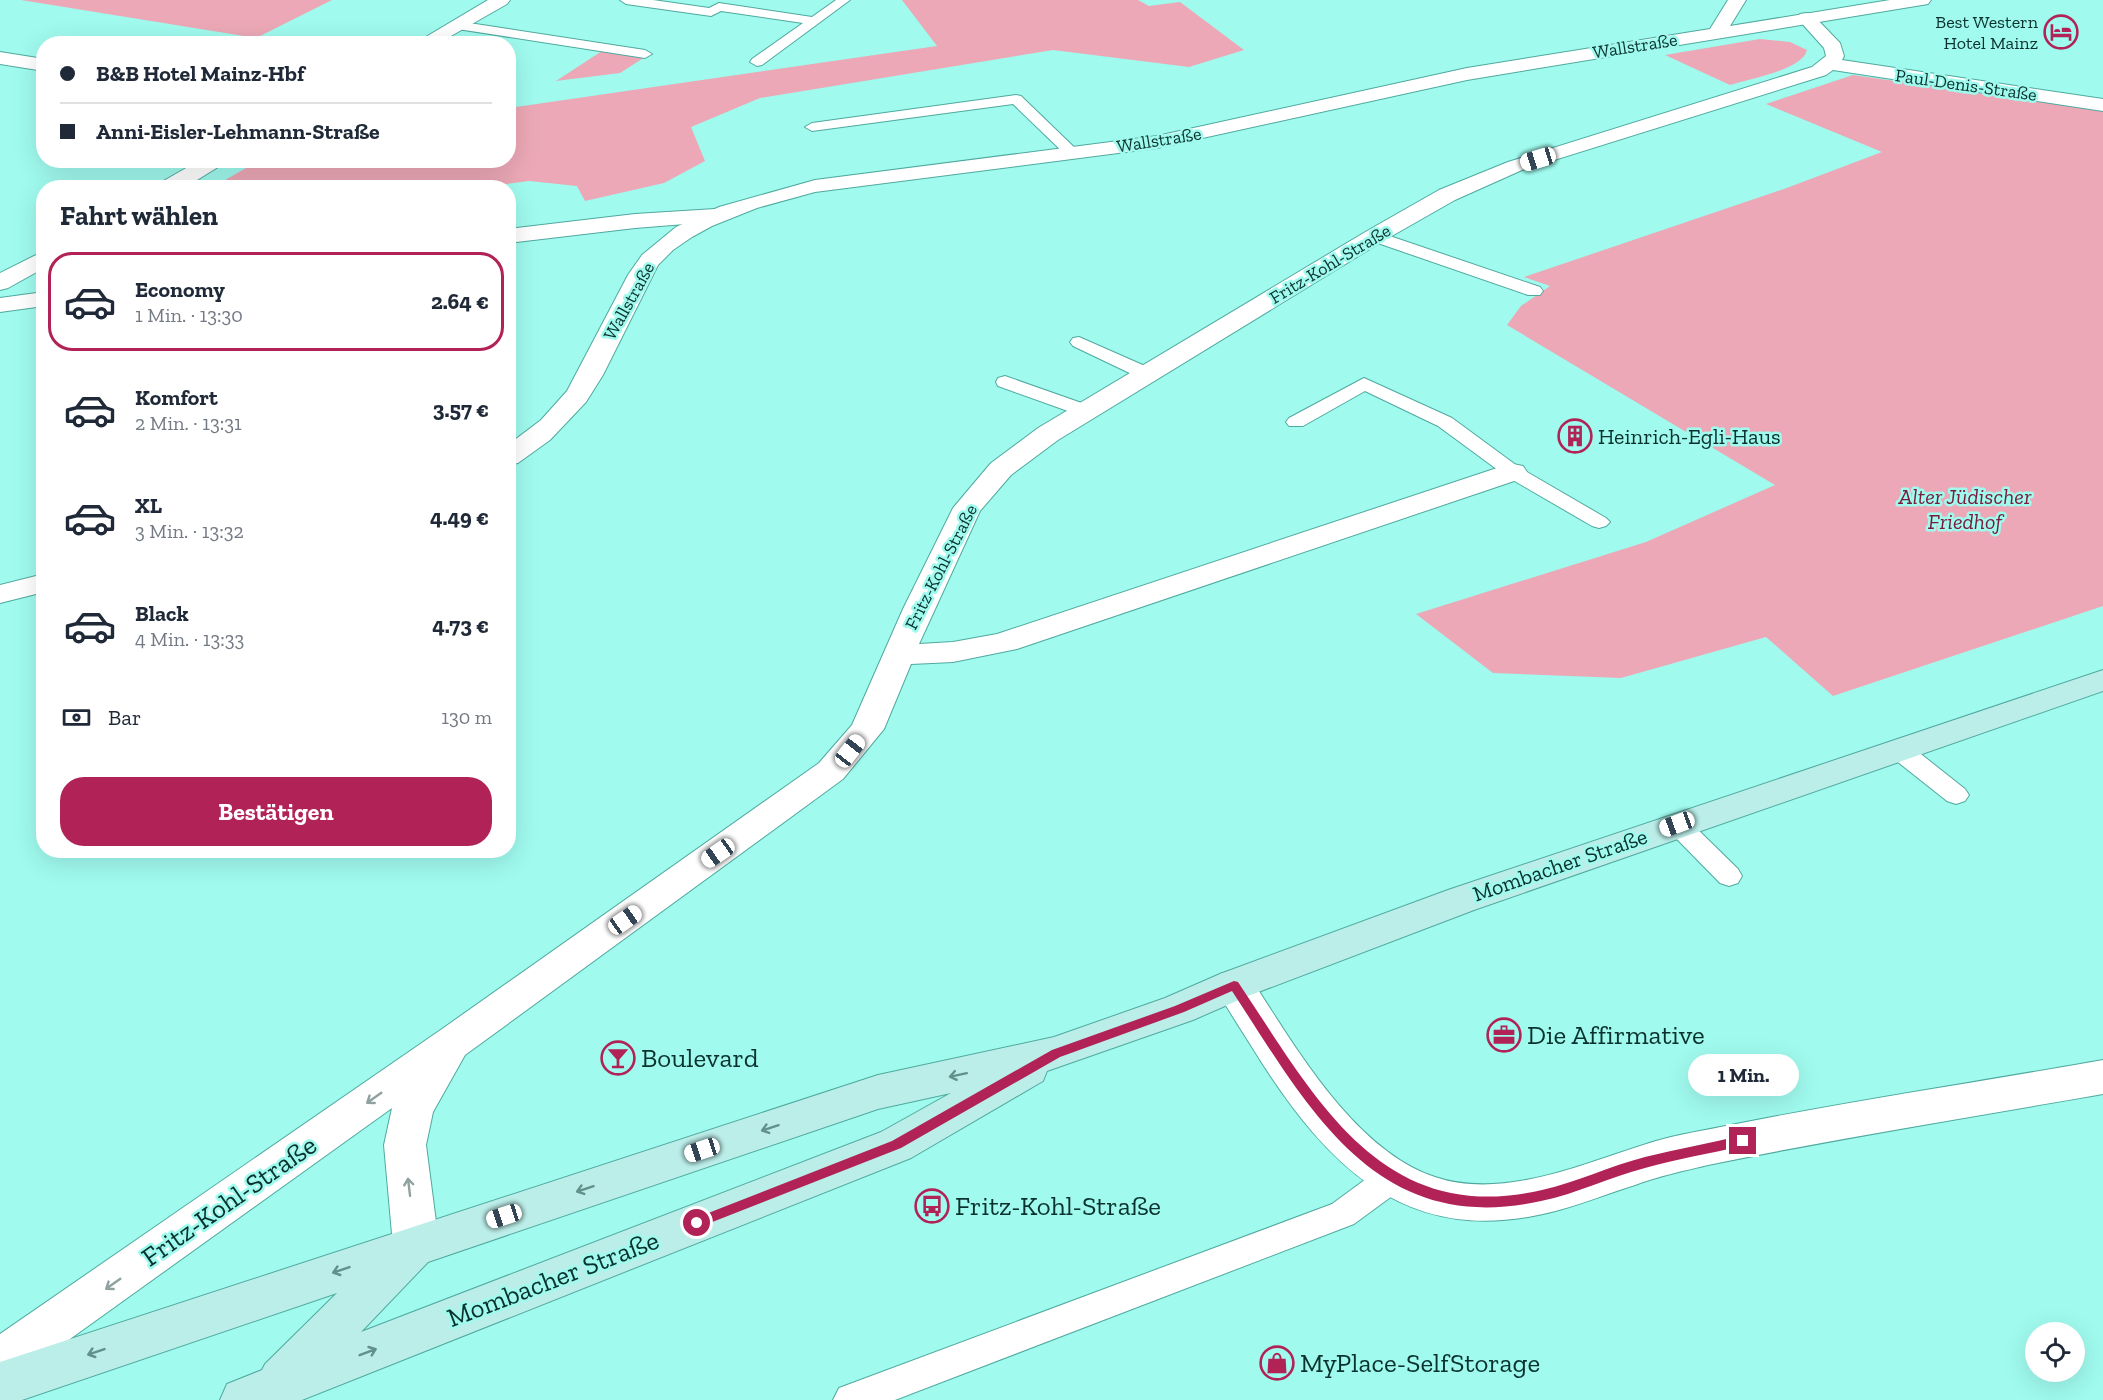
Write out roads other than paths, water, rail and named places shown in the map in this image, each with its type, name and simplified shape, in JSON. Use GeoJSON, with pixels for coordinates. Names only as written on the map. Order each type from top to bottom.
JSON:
{"type":"FeatureCollection","features":[{"type":"Feature","properties":{"kind":"main road","name":"Mombacher Straße"},"geometry":{"type":"LineString","coordinates":[[0,1385],[878,1092],[1056,1053],[1179,1009],[1234,985],[1461,900],[1677,824],[2103,680]]}},
{"type":"Feature","properties":{"kind":"main road","name":"Mombacher Straße"},"geometry":{"type":"LineString","coordinates":[[259,1394],[896,1145],[1056,1053]]}},
{"type":"Feature","properties":{"kind":"main road","name":"Mombacher Straße"},"geometry":{"type":"LineString","coordinates":[[259,1394],[416,1245]]}},
{"type":"Feature","properties":{"kind":"street"},"geometry":{"type":"LineString","coordinates":[[437,36],[501,0]]}},
{"type":"Feature","properties":{"kind":"street"},"geometry":{"type":"LineString","coordinates":[[1717,32],[1737,0]]}},
{"type":"Feature","properties":{"kind":"street"},"geometry":{"type":"LineString","coordinates":[[1855,0],[1917,1]]}},
{"type":"Feature","properties":{"kind":"street","name":"Wallstraße"},"geometry":{"type":"LineString","coordinates":[[516,451],[529,444],[562,414],[584,385],[649,260],[672,240],[716,216],[759,200],[814,186],[1072,154],[1224,129],[1467,74],[1917,1]]}},
{"type":"Feature","properties":{"kind":"street"},"geometry":{"type":"LineString","coordinates":[[1793,3],[1833,47],[1835,56],[1830,64]]}},
{"type":"Feature","properties":{"kind":"street"},"geometry":{"type":"LineString","coordinates":[[1774,7],[1806,18]]}},
{"type":"Feature","properties":{"kind":"street"},"geometry":{"type":"LineString","coordinates":[[0,58],[36,64]]}},
{"type":"Feature","properties":{"kind":"street","name":"Paul-Denis-Straße"},"geometry":{"type":"LineString","coordinates":[[1830,64],[2103,105]]}},
{"type":"Feature","properties":{"kind":"street","name":"Fritz-Kohl-Straße"},"geometry":{"type":"LineString","coordinates":[[0,1361],[73,1312],[831,771],[867,729],[898,653],[967,508],[1001,469],[1048,434],[1375,236],[1447,195],[1515,166],[1809,75],[1830,64]]}},
{"type":"Feature","properties":{"kind":"street"},"geometry":{"type":"LineString","coordinates":[[182,180],[202,168]]}},
{"type":"Feature","properties":{"kind":"street"},"geometry":{"type":"LineString","coordinates":[[516,235],[635,221],[716,216]]}},
{"type":"Feature","properties":{"kind":"street"},"geometry":{"type":"LineString","coordinates":[[0,283],[36,263]]}},
{"type":"Feature","properties":{"kind":"street"},"geometry":{"type":"LineString","coordinates":[[0,305],[36,300]]}},
{"type":"Feature","properties":{"kind":"street","name":"Fritz-Kohl-Straße"},"geometry":{"type":"LineString","coordinates":[[898,653],[916,655],[972,651],[1006,642],[1514,472]]}},
{"type":"Feature","properties":{"kind":"street"},"geometry":{"type":"LineString","coordinates":[[0,594],[36,585]]}},
{"type":"Feature","properties":{"kind":"street"},"geometry":{"type":"LineString","coordinates":[[1234,985],[1312,1101],[1340,1134],[1392,1178],[1420,1191],[1451,1200],[1505,1201],[1541,1196],[1645,1163],[1722,1144],[2103,1077]]}},
{"type":"Feature","properties":{"kind":"street","name":"Fritz-Kohl-Straße"},"geometry":{"type":"LineString","coordinates":[[416,1245],[405,1145],[412,1109],[434,1069],[456,1040]]}},
{"type":"Feature","properties":{"kind":"lane"},"geometry":{"type":"LineString","coordinates":[[626,0],[711,12],[718,7],[815,21]]}},
{"type":"Feature","properties":{"kind":"lane"},"geometry":{"type":"LineString","coordinates":[[757,62],[844,0]]}},
{"type":"Feature","properties":{"kind":"lane"},"geometry":{"type":"LineString","coordinates":[[456,25],[645,54]]}},
{"type":"Feature","properties":{"kind":"lane"},"geometry":{"type":"LineString","coordinates":[[812,127],[1016,99],[1072,154]]}},
{"type":"Feature","properties":{"kind":"lane"},"geometry":{"type":"LineString","coordinates":[[1375,236],[1534,291]]}},
{"type":"Feature","properties":{"kind":"lane"},"geometry":{"type":"LineString","coordinates":[[1079,342],[1147,374]]}},
{"type":"Feature","properties":{"kind":"lane"},"geometry":{"type":"LineString","coordinates":[[1005,382],[1086,411]]}},
{"type":"Feature","properties":{"kind":"lane"},"geometry":{"type":"LineString","coordinates":[[1296,422],[1364,384],[1445,422],[1514,472],[1599,522]]}},
{"type":"Feature","properties":{"kind":"lane"},"geometry":{"type":"LineString","coordinates":[[1898,749],[1956,795]]}},
{"type":"Feature","properties":{"kind":"lane"},"geometry":{"type":"LineString","coordinates":[[1677,824],[1730,876]]}},
{"type":"Feature","properties":{"kind":"lane"},"geometry":{"type":"LineString","coordinates":[[851,1400],[1343,1215],[1392,1178]]}},
{"type":"Feature","properties":{"kind":"place","name":"Best Western Hotel Mainz"},"geometry":{"type":"Point","coordinates":[2061,32]}},
{"type":"Feature","properties":{"kind":"place","name":"Heinrich-Egli-Haus"},"geometry":{"type":"Point","coordinates":[1575,436]}},
{"type":"Feature","properties":{"kind":"place","name":"Die Affirmative"},"geometry":{"type":"Point","coordinates":[1504,1035]}},
{"type":"Feature","properties":{"kind":"place","name":"Boulevard"},"geometry":{"type":"Point","coordinates":[618,1058]}},
{"type":"Feature","properties":{"kind":"place","name":"Fritz-Kohl-Straße"},"geometry":{"type":"Point","coordinates":[932,1206]}},
{"type":"Feature","properties":{"kind":"place","name":"MyPlace-SelfStorage"},"geometry":{"type":"Point","coordinates":[1277,1363]}},
{"type":"Feature","properties":{"kind":"park label","name":"Alter Jüdischer Friedhof"},"geometry":{"type":"Point","coordinates":[1965,508]}}]}
